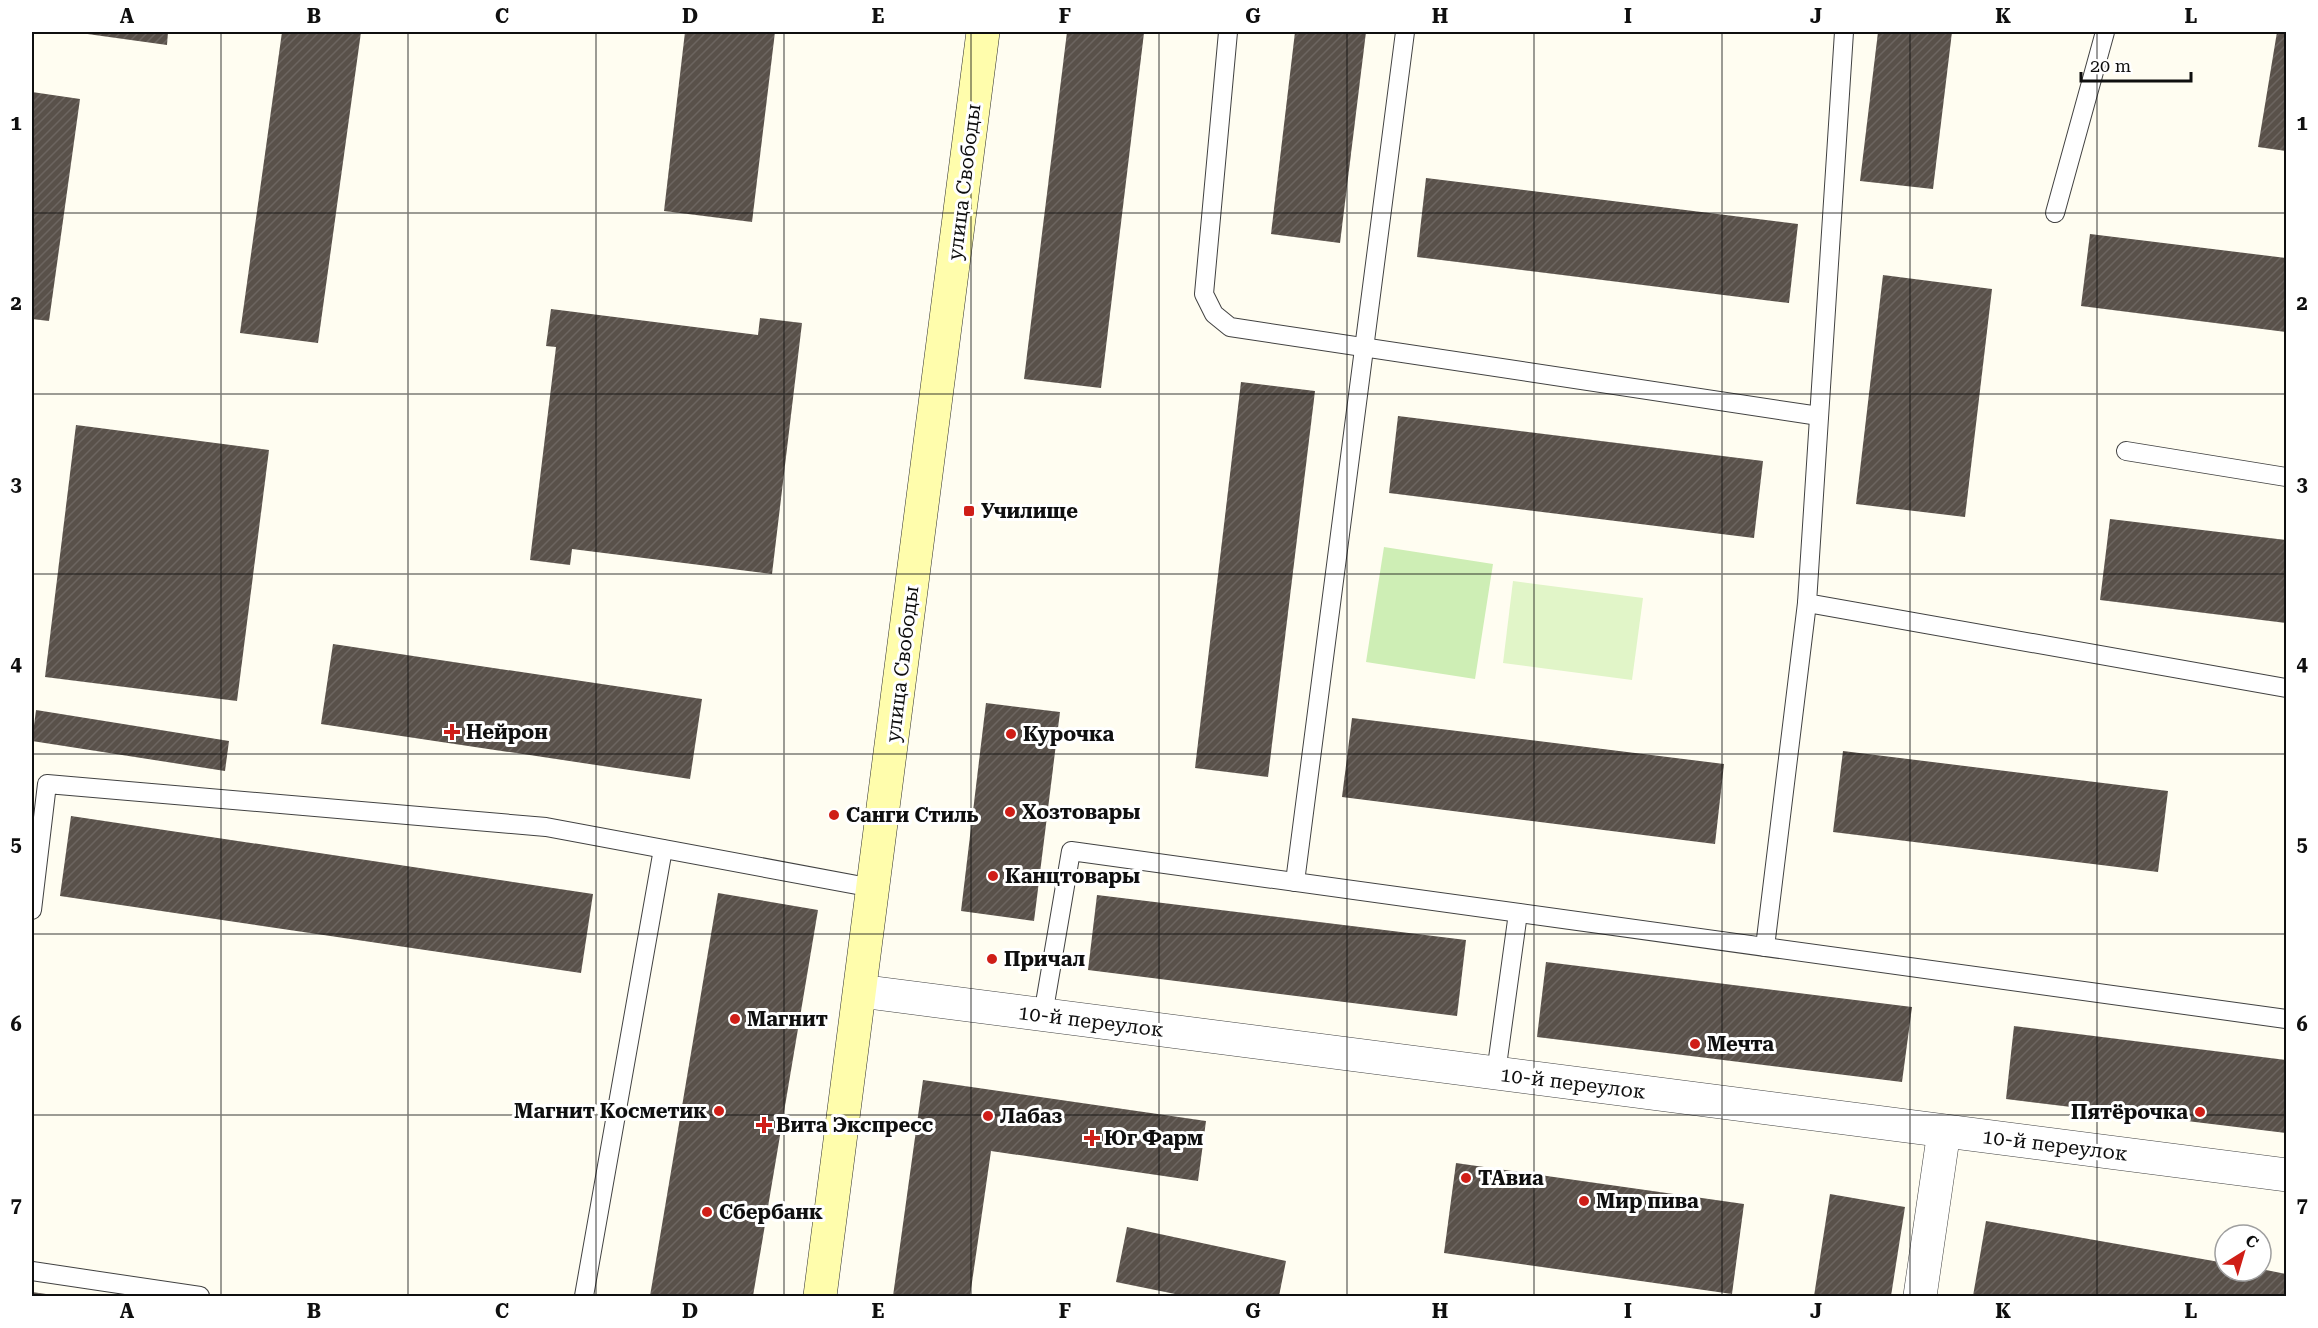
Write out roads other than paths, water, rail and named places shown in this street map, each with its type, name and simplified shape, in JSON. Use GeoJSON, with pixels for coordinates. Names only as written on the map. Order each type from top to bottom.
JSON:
{"type":"FeatureCollection","features":[{"type":"Feature","properties":{"kind":"main road","name":"улица Свободы"},"geometry":{"type":"LineString","coordinates":[[820,1296],[983,32]]}},
{"type":"Feature","properties":{"kind":"street","name":"10-й переулок"},"geometry":{"type":"LineString","coordinates":[[860,991],[2286,1175]]}},
{"type":"Feature","properties":{"kind":"street"},"geometry":{"type":"LineString","coordinates":[[1920,1296],[1944,1131]]}},
{"type":"Feature","properties":{"kind":"lane"},"geometry":{"type":"LineString","coordinates":[[1228,32],[1204,294],[1214,314],[1230,327],[1819,416]]}},
{"type":"Feature","properties":{"kind":"lane"},"geometry":{"type":"LineString","coordinates":[[1295,882],[1406,32]]}},
{"type":"Feature","properties":{"kind":"lane"},"geometry":{"type":"LineString","coordinates":[[1765,947],[1807,603],[1844,32]]}},
{"type":"Feature","properties":{"kind":"lane"},"geometry":{"type":"LineString","coordinates":[[2055,213],[2105,32]]}},
{"type":"Feature","properties":{"kind":"lane"},"geometry":{"type":"LineString","coordinates":[[2126,451],[2286,477]]}},
{"type":"Feature","properties":{"kind":"lane"},"geometry":{"type":"LineString","coordinates":[[1807,603],[2286,688]]}},
{"type":"Feature","properties":{"kind":"lane"},"geometry":{"type":"LineString","coordinates":[[32,910],[47,784],[546,827],[873,888]]}},
{"type":"Feature","properties":{"kind":"lane"},"geometry":{"type":"LineString","coordinates":[[584,1296],[663,849]]}},
{"type":"Feature","properties":{"kind":"lane"},"geometry":{"type":"LineString","coordinates":[[1044,1015],[1071,851],[2286,1019]]}},
{"type":"Feature","properties":{"kind":"lane"},"geometry":{"type":"LineString","coordinates":[[1496,1073],[1518,913]]}},
{"type":"Feature","properties":{"kind":"lane"},"geometry":{"type":"LineString","coordinates":[[32,1271],[200,1296]]}},
{"type":"Feature","properties":{"kind":"place","name":"Училище"},"geometry":{"type":"Point","coordinates":[969,511]}},
{"type":"Feature","properties":{"kind":"place","name":"Нейрон"},"geometry":{"type":"Point","coordinates":[452,732]}},
{"type":"Feature","properties":{"kind":"place","name":"Курочка"},"geometry":{"type":"Point","coordinates":[1011,734]}},
{"type":"Feature","properties":{"kind":"place","name":"Хозтовары"},"geometry":{"type":"Point","coordinates":[1010,812]}},
{"type":"Feature","properties":{"kind":"place","name":"Санги Стиль"},"geometry":{"type":"Point","coordinates":[834,815]}},
{"type":"Feature","properties":{"kind":"place","name":"Канцтовары"},"geometry":{"type":"Point","coordinates":[993,876]}},
{"type":"Feature","properties":{"kind":"place","name":"Причал"},"geometry":{"type":"Point","coordinates":[992,959]}},
{"type":"Feature","properties":{"kind":"place","name":"Магнит"},"geometry":{"type":"Point","coordinates":[735,1019]}},
{"type":"Feature","properties":{"kind":"place","name":"Мечта"},"geometry":{"type":"Point","coordinates":[1695,1044]}},
{"type":"Feature","properties":{"kind":"place","name":"Магнит Косметик"},"geometry":{"type":"Point","coordinates":[719,1111]}},
{"type":"Feature","properties":{"kind":"place","name":"Пятёрочка"},"geometry":{"type":"Point","coordinates":[2200,1112]}},
{"type":"Feature","properties":{"kind":"place","name":"Лабаз"},"geometry":{"type":"Point","coordinates":[988,1116]}},
{"type":"Feature","properties":{"kind":"place","name":"Вита Экспресс"},"geometry":{"type":"Point","coordinates":[764,1125]}},
{"type":"Feature","properties":{"kind":"place","name":"Юг Фарм"},"geometry":{"type":"Point","coordinates":[1092,1138]}},
{"type":"Feature","properties":{"kind":"place","name":"ТАвиа"},"geometry":{"type":"Point","coordinates":[1466,1178]}},
{"type":"Feature","properties":{"kind":"place","name":"Мир пива"},"geometry":{"type":"Point","coordinates":[1584,1201]}},
{"type":"Feature","properties":{"kind":"place","name":"Сбербанк"},"geometry":{"type":"Point","coordinates":[707,1212]}}]}
